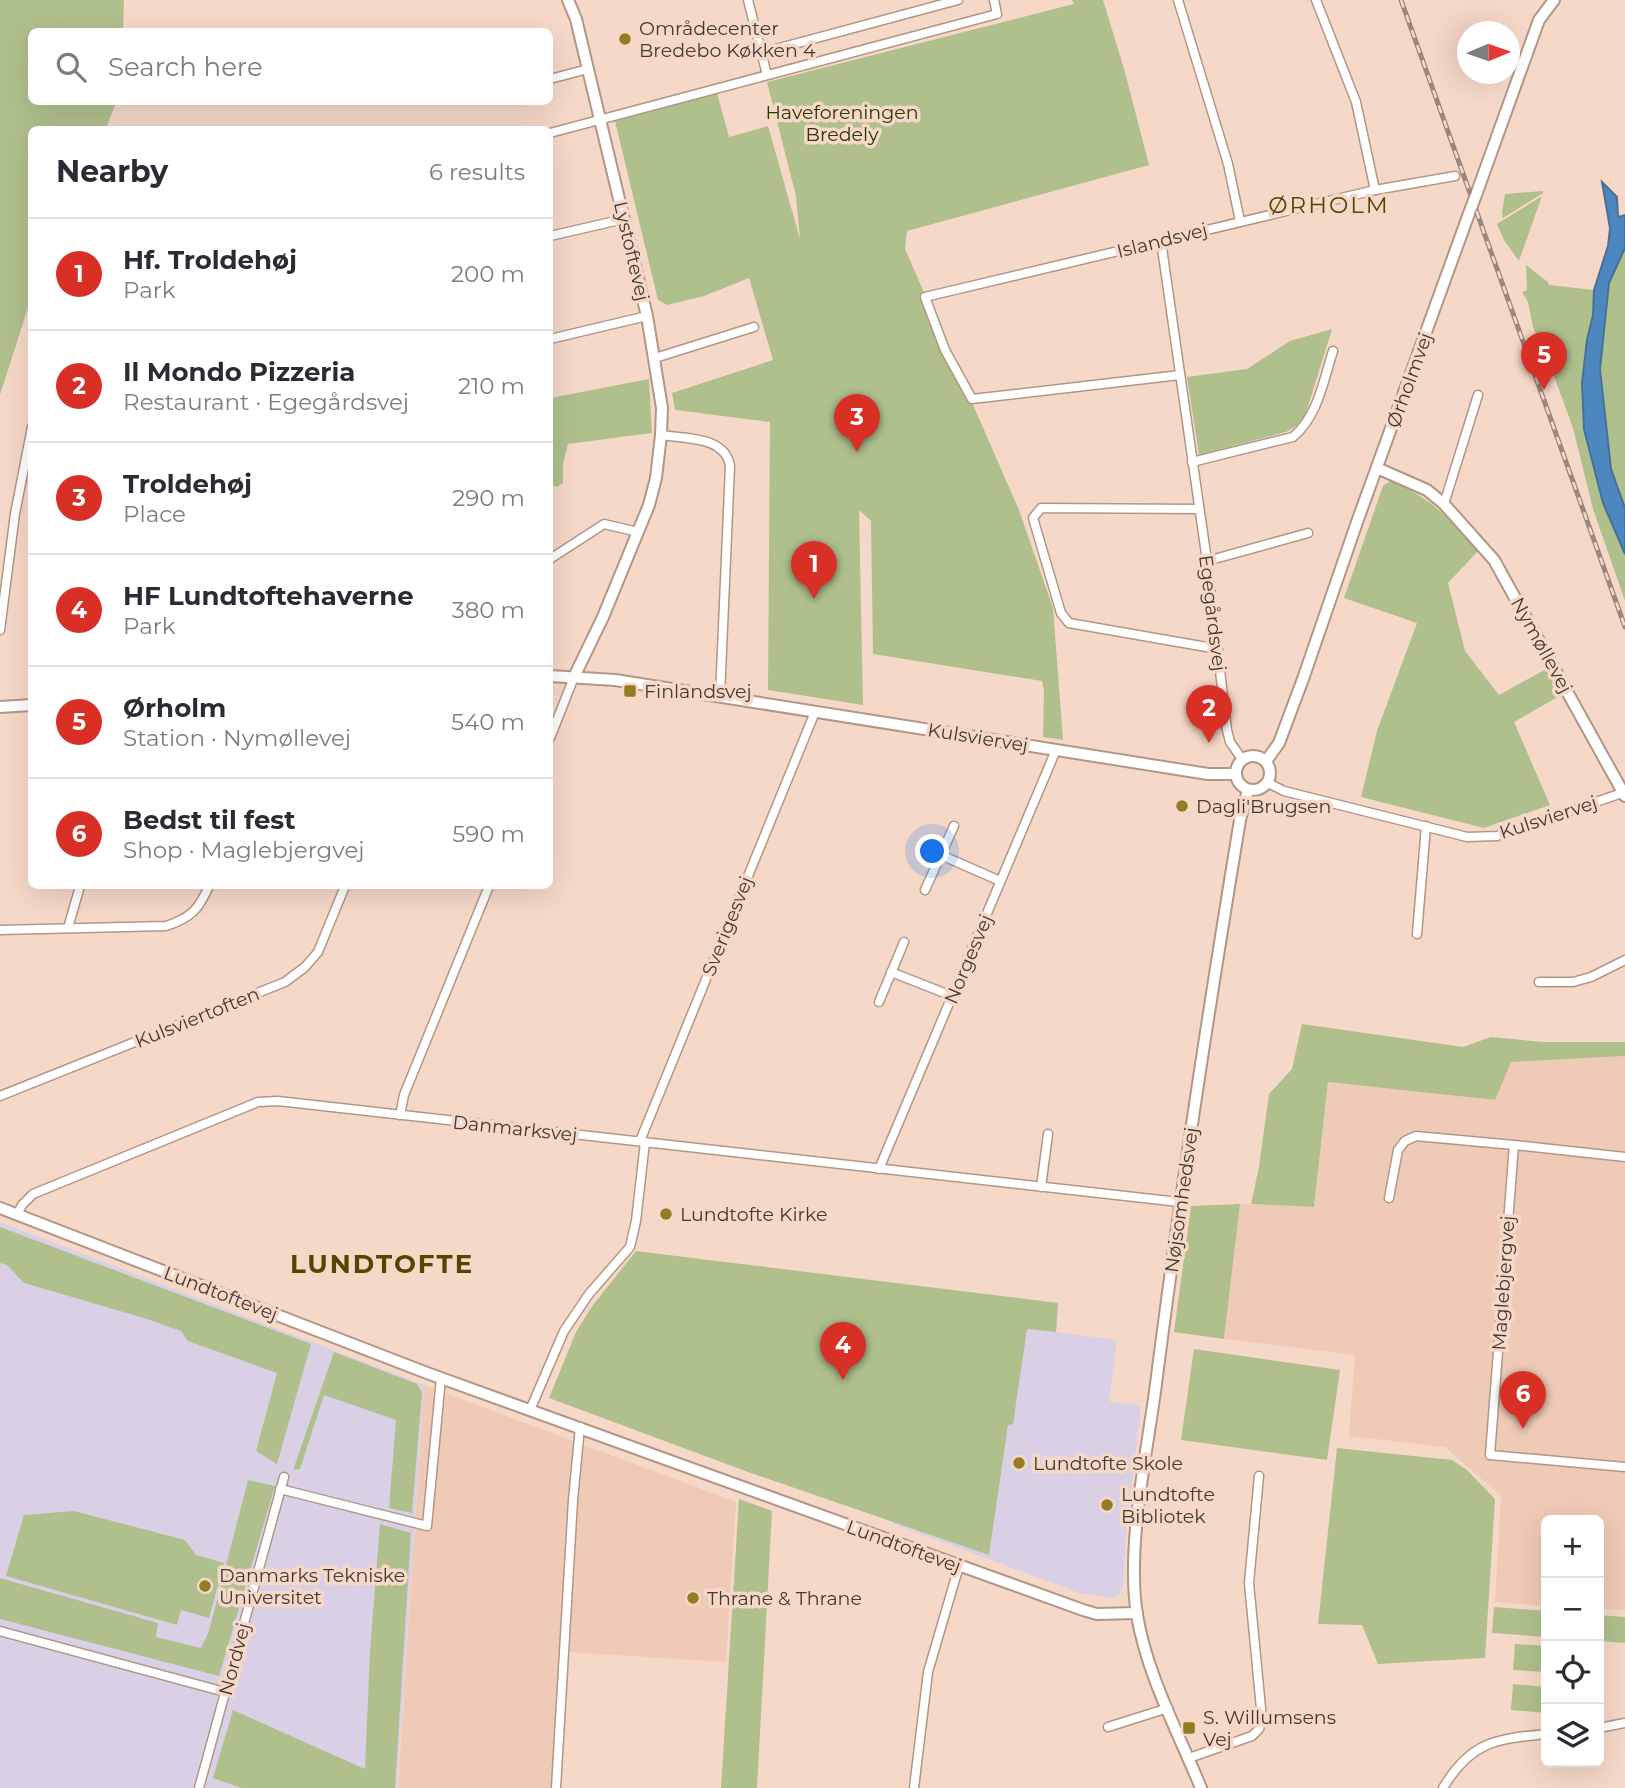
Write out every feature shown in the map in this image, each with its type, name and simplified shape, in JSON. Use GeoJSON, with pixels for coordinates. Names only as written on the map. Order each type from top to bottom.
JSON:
{"type":"FeatureCollection","features":[{"type":"Feature","properties":{"kind":"street"},"geometry":{"type":"LineString","coordinates":[[748,0],[767,75]]}},
{"type":"Feature","properties":{"kind":"street"},"geometry":{"type":"LineString","coordinates":[[761,53],[958,0]]}},
{"type":"Feature","properties":{"kind":"street"},"geometry":{"type":"LineString","coordinates":[[553,132],[997,14],[994,0]]}},
{"type":"Feature","properties":{"kind":"street"},"geometry":{"type":"LineString","coordinates":[[1178,0],[1228,164],[1240,221]]}},
{"type":"Feature","properties":{"kind":"street"},"geometry":{"type":"LineString","coordinates":[[1316,0],[1356,103],[1375,190]]}},
{"type":"Feature","properties":{"kind":"street","name":"Ørholmvej"},"geometry":{"type":"LineString","coordinates":[[1266,761],[1279,743],[1539,20],[1554,0]]}},
{"type":"Feature","properties":{"kind":"street","name":"Lystoftevej"},"geometry":{"type":"LineString","coordinates":[[571,1],[647,316],[662,408],[656,478],[649,505],[575,677]]}},
{"type":"Feature","properties":{"kind":"street"},"geometry":{"type":"LineString","coordinates":[[553,78],[588,69]]}},
{"type":"Feature","properties":{"kind":"street","name":"Islandsvej"},"geometry":{"type":"LineString","coordinates":[[1180,375],[972,400],[945,350],[925,297],[1375,190],[1455,176]]}},
{"type":"Feature","properties":{"kind":"street"},"geometry":{"type":"LineString","coordinates":[[553,235],[624,219]]}},
{"type":"Feature","properties":{"kind":"street","name":"Egegårdsvej"},"geometry":{"type":"LineString","coordinates":[[1161,241],[1207,561],[1227,730],[1230,742],[1242,759]]}},
{"type":"Feature","properties":{"kind":"street"},"geometry":{"type":"LineString","coordinates":[[553,338],[647,316]]}},
{"type":"Feature","properties":{"kind":"street"},"geometry":{"type":"LineString","coordinates":[[655,358],[754,327]]}},
{"type":"Feature","properties":{"kind":"street"},"geometry":{"type":"LineString","coordinates":[[1192,462],[1293,437],[1312,415],[1334,351]]}},
{"type":"Feature","properties":{"kind":"street"},"geometry":{"type":"LineString","coordinates":[[1444,504],[1478,395]]}},
{"type":"Feature","properties":{"kind":"street"},"geometry":{"type":"LineString","coordinates":[[661,435],[717,445],[729,456],[720,696]]}},
{"type":"Feature","properties":{"kind":"street"},"geometry":{"type":"LineString","coordinates":[[0,630],[15,514],[28,452]]}},
{"type":"Feature","properties":{"kind":"street","name":"Nymøllevej"},"geometry":{"type":"LineString","coordinates":[[1377,468],[1427,490],[1480,542],[1507,581],[1624,793]]}},
{"type":"Feature","properties":{"kind":"street"},"geometry":{"type":"LineString","coordinates":[[1199,509],[1041,508],[1033,518],[1061,614],[1069,623],[1218,649]]}},
{"type":"Feature","properties":{"kind":"street"},"geometry":{"type":"LineString","coordinates":[[553,557],[604,524],[638,532]]}},
{"type":"Feature","properties":{"kind":"street"},"geometry":{"type":"LineString","coordinates":[[1207,561],[1308,533]]}},
{"type":"Feature","properties":{"kind":"street","name":"Kulsviervej"},"geometry":{"type":"LineString","coordinates":[[553,676],[615,680],[1208,774],[1236,774]]}},
{"type":"Feature","properties":{"kind":"street"},"geometry":{"type":"LineString","coordinates":[[553,731],[575,677]]}},
{"type":"Feature","properties":{"kind":"street"},"geometry":{"type":"LineString","coordinates":[[0,707],[28,705]]}},
{"type":"Feature","properties":{"kind":"street","name":"Sverigesvej"},"geometry":{"type":"LineString","coordinates":[[530,1410],[564,1331],[589,1294],[630,1247],[636,1221],[643,1142],[815,712]]}},
{"type":"Feature","properties":{"kind":"street","name":"Norgesvej"},"geometry":{"type":"LineString","coordinates":[[879,1168],[1056,750]]}},
{"type":"Feature","properties":{"kind":"street"},"geometry":{"type":"LineString","coordinates":[[1254,755],[1266,761],[1271,771],[1268,783],[1259,790],[1248,790],[1242,786],[1236,774],[1242,759],[1254,755]]}},
{"type":"Feature","properties":{"kind":"street","name":"Kulsviervej"},"geometry":{"type":"LineString","coordinates":[[1268,783],[1284,791],[1467,837],[1497,836],[1624,793]]}},
{"type":"Feature","properties":{"kind":"street","name":"Nøjsomhedsvej"},"geometry":{"type":"LineString","coordinates":[[1137,1613],[1134,1572],[1137,1518],[1179,1202],[1235,849],[1248,790]]}},
{"type":"Feature","properties":{"kind":"street"},"geometry":{"type":"LineString","coordinates":[[1418,934],[1426,825]]}},
{"type":"Feature","properties":{"kind":"street"},"geometry":{"type":"LineString","coordinates":[[925,890],[954,826]]}},
{"type":"Feature","properties":{"kind":"street"},"geometry":{"type":"LineString","coordinates":[[941,855],[1000,881]]}},
{"type":"Feature","properties":{"kind":"street"},"geometry":{"type":"LineString","coordinates":[[68,928],[79,889]]}},
{"type":"Feature","properties":{"kind":"street"},"geometry":{"type":"LineString","coordinates":[[0,930],[166,926],[181,921],[192,913],[202,903],[208,889]]}},
{"type":"Feature","properties":{"kind":"street","name":"Kulsviertoften"},"geometry":{"type":"LineString","coordinates":[[0,1096],[285,982],[305,967],[318,951],[344,889]]}},
{"type":"Feature","properties":{"kind":"street"},"geometry":{"type":"LineString","coordinates":[[400,1115],[404,1095],[488,889]]}},
{"type":"Feature","properties":{"kind":"street"},"geometry":{"type":"LineString","coordinates":[[879,1002],[904,942]]}},
{"type":"Feature","properties":{"kind":"street"},"geometry":{"type":"LineString","coordinates":[[1539,982],[1573,982],[1591,977],[1625,960]]}},
{"type":"Feature","properties":{"kind":"street"},"geometry":{"type":"LineString","coordinates":[[891,972],[952,996]]}},
{"type":"Feature","properties":{"kind":"street","name":"Danmarksvej"},"geometry":{"type":"LineString","coordinates":[[17,1215],[33,1194],[258,1102],[278,1101],[1179,1202]]}},
{"type":"Feature","properties":{"kind":"street"},"geometry":{"type":"LineString","coordinates":[[1041,1187],[1048,1134]]}},
{"type":"Feature","properties":{"kind":"street"},"geometry":{"type":"LineString","coordinates":[[1389,1199],[1398,1150],[1405,1141],[1416,1136],[1625,1157]]}},
{"type":"Feature","properties":{"kind":"street","name":"Maglebjergvej"},"geometry":{"type":"LineString","coordinates":[[1514,1145],[1490,1455],[1625,1466]]}},
{"type":"Feature","properties":{"kind":"street","name":"Lundtoftevej"},"geometry":{"type":"LineString","coordinates":[[0,1208],[441,1378],[959,1566],[1090,1612],[1120,1615],[1137,1613]]}},
{"type":"Feature","properties":{"kind":"street"},"geometry":{"type":"LineString","coordinates":[[280,1489],[427,1526],[441,1378]]}},
{"type":"Feature","properties":{"kind":"street"},"geometry":{"type":"LineString","coordinates":[[556,1788],[573,1500],[580,1427]]}},
{"type":"Feature","properties":{"kind":"street","name":"Nordvej"},"geometry":{"type":"LineString","coordinates":[[199,1788],[284,1476]]}},
{"type":"Feature","properties":{"kind":"street"},"geometry":{"type":"LineString","coordinates":[[1189,1758],[1252,1736],[1259,1729],[1262,1719],[1248,1583],[1259,1476]]}},
{"type":"Feature","properties":{"kind":"street"},"geometry":{"type":"LineString","coordinates":[[914,1788],[928,1672],[959,1566]]}},
{"type":"Feature","properties":{"kind":"street"},"geometry":{"type":"LineString","coordinates":[[1137,1613],[1148,1656],[1201,1788]]}},
{"type":"Feature","properties":{"kind":"street"},"geometry":{"type":"LineString","coordinates":[[0,1631],[225,1692]]}},
{"type":"Feature","properties":{"kind":"street"},"geometry":{"type":"LineString","coordinates":[[1108,1727],[1168,1708]]}},
{"type":"Feature","properties":{"kind":"street"},"geometry":{"type":"LineString","coordinates":[[1604,1727],[1625,1723]]}},
{"type":"Feature","properties":{"kind":"street"},"geometry":{"type":"LineString","coordinates":[[1443,1788],[1460,1766],[1486,1744],[1504,1738],[1541,1734]]}},
{"type":"Feature","properties":{"kind":"shaded area"},"geometry":{"type":"Polygon","coordinates":[[[1625,1056],[1625,1610],[1604,1609],[1604,1515],[1541,1515],[1541,1606],[1495,1602],[1501,1496],[1445,1447],[1349,1436],[1355,1355],[1224,1339],[1240,1204],[1314,1207],[1328,1082],[1494,1100],[1510,1062],[1625,1056]]]}},
{"type":"Feature","properties":{"kind":"shaded area","name":"Danmarks Tekniske Universitet"},"geometry":{"type":"Polygon","coordinates":[[[0,1222],[424,1385],[397,1788],[0,1788],[0,1222]]]}},
{"type":"Feature","properties":{"kind":"shaded area","name":"Lundtofte Skole"},"geometry":{"type":"Polygon","coordinates":[[[936,1288],[1058,1303],[1056,1332],[1117,1340],[1109,1401],[1141,1406],[1123,1587],[1118,1595],[1110,1598],[1080,1593],[893,1524],[936,1288]]]}},
{"type":"Feature","properties":{"kind":"shaded area"},"geometry":{"type":"Polygon","coordinates":[[[424,1385],[736,1502],[726,1662],[568,1652],[560,1788],[398,1788],[424,1385]]]}},
{"type":"Feature","properties":{"kind":"green space"},"geometry":{"type":"Polygon","coordinates":[[[0,0],[124,0],[123,28],[28,28],[28,105],[115,105],[107,126],[28,126],[28,307],[0,395],[0,0]]]}},
{"type":"Feature","properties":{"kind":"green space","name":"Haveforeningen Bredely"},"geometry":{"type":"Polygon","coordinates":[[[1072,0],[1103,0],[1149,165],[907,231],[905,249],[1019,510],[1053,608],[1063,740],[1043,737],[1042,681],[873,654],[871,521],[859,510],[863,705],[768,690],[770,422],[675,410],[672,393],[773,360],[749,278],[704,296],[667,305],[658,300],[615,121],[717,93],[729,137],[768,126],[800,239],[796,196],[767,82],[1074,4],[1072,0]]]}},
{"type":"Feature","properties":{"kind":"green space"},"geometry":{"type":"Polygon","coordinates":[[[1543,193],[1503,218],[1505,194],[1543,193]]]}},
{"type":"Feature","properties":{"kind":"green space"},"geometry":{"type":"Polygon","coordinates":[[[1542,196],[1519,261],[1504,240],[1497,224],[1542,196]]]}},
{"type":"Feature","properties":{"kind":"green space"},"geometry":{"type":"Polygon","coordinates":[[[1625,248],[1625,508],[1611,469],[1600,369],[1609,283],[1625,248]]]}},
{"type":"Feature","properties":{"kind":"green space"},"geometry":{"type":"Polygon","coordinates":[[[1526,265],[1549,285],[1594,290],[1593,315],[1582,383],[1584,429],[1603,503],[1625,554],[1625,601],[1593,509],[1573,428],[1533,327],[1528,302],[1522,292],[1527,290],[1526,265]]]}},
{"type":"Feature","properties":{"kind":"green space"},"geometry":{"type":"Polygon","coordinates":[[[1332,329],[1305,416],[1298,425],[1286,432],[1199,455],[1187,377],[1247,369],[1290,341],[1332,329]]]}},
{"type":"Feature","properties":{"kind":"green space"},"geometry":{"type":"Polygon","coordinates":[[[649,379],[652,433],[568,444],[563,464],[563,483],[557,487],[553,486],[553,397],[649,379]]]}},
{"type":"Feature","properties":{"kind":"green space"},"geometry":{"type":"Polygon","coordinates":[[[1390,481],[1428,502],[1479,550],[1448,583],[1465,651],[1499,695],[1548,668],[1563,694],[1514,722],[1550,805],[1484,828],[1361,797],[1377,731],[1417,623],[1344,598],[1383,486],[1390,481]]]}},
{"type":"Feature","properties":{"kind":"green space"},"geometry":{"type":"Polygon","coordinates":[[[1302,1024],[1463,1047],[1491,1037],[1543,1042],[1625,1042],[1625,1056],[1511,1062],[1495,1100],[1328,1082],[1314,1207],[1251,1204],[1269,1094],[1292,1069],[1302,1024]]]}},
{"type":"Feature","properties":{"kind":"green space"},"geometry":{"type":"Polygon","coordinates":[[[1240,1204],[1224,1339],[1174,1332],[1191,1206],[1240,1204]]]}},
{"type":"Feature","properties":{"kind":"green space"},"geometry":{"type":"Polygon","coordinates":[[[0,1227],[311,1344],[277,1464],[256,1451],[277,1373],[188,1341],[181,1331],[24,1283],[7,1265],[0,1263],[0,1227]]]}},
{"type":"Feature","properties":{"kind":"green space"},"geometry":{"type":"Polygon","coordinates":[[[636,1251],[1058,1303],[1056,1332],[1027,1329],[1013,1424],[1008,1425],[989,1555],[748,1472],[549,1398],[576,1332],[593,1305],[636,1251]]]}},
{"type":"Feature","properties":{"kind":"green space"},"geometry":{"type":"Polygon","coordinates":[[[1194,1349],[1340,1370],[1327,1460],[1181,1440],[1194,1349]]]}},
{"type":"Feature","properties":{"kind":"green space"},"geometry":{"type":"Polygon","coordinates":[[[334,1352],[417,1384],[422,1392],[412,1513],[389,1508],[396,1420],[324,1395],[300,1469],[293,1470],[334,1352]]]}},
{"type":"Feature","properties":{"kind":"green space"},"geometry":{"type":"Polygon","coordinates":[[[1337,1448],[1452,1460],[1467,1470],[1495,1499],[1485,1658],[1378,1664],[1362,1625],[1318,1624],[1337,1448]]]}},
{"type":"Feature","properties":{"kind":"green space"},"geometry":{"type":"Polygon","coordinates":[[[248,1480],[275,1486],[219,1676],[0,1619],[0,1578],[158,1623],[156,1637],[201,1648],[209,1631],[248,1480]]]}},
{"type":"Feature","properties":{"kind":"green space"},"geometry":{"type":"Polygon","coordinates":[[[739,1499],[772,1511],[757,1788],[721,1788],[739,1499]]]}},
{"type":"Feature","properties":{"kind":"green space"},"geometry":{"type":"Polygon","coordinates":[[[74,1511],[185,1540],[196,1555],[224,1563],[209,1618],[181,1610],[177,1625],[6,1576],[24,1515],[74,1511]]]}},
{"type":"Feature","properties":{"kind":"green space"},"geometry":{"type":"Polygon","coordinates":[[[380,1524],[411,1533],[395,1788],[241,1788],[213,1778],[233,1710],[365,1769],[370,1651],[380,1524]]]}},
{"type":"Feature","properties":{"kind":"green space"},"geometry":{"type":"Polygon","coordinates":[[[1494,1607],[1541,1611],[1541,1637],[1492,1633],[1494,1607]]]}},
{"type":"Feature","properties":{"kind":"green space"},"geometry":{"type":"Polygon","coordinates":[[[1604,1615],[1625,1617],[1625,1643],[1604,1641],[1604,1615]]]}},
{"type":"Feature","properties":{"kind":"green space"},"geometry":{"type":"Polygon","coordinates":[[[1515,1644],[1541,1646],[1541,1672],[1513,1670],[1515,1644]]]}},
{"type":"Feature","properties":{"kind":"green space"},"geometry":{"type":"Polygon","coordinates":[[[1513,1684],[1541,1687],[1541,1713],[1511,1710],[1513,1684]]]}},
{"type":"Feature","properties":{"kind":"water"},"geometry":{"type":"Polygon","coordinates":[[[1602,182],[1617,197],[1618,217],[1625,215],[1625,248],[1609,283],[1600,369],[1611,469],[1625,508],[1625,554],[1603,503],[1584,429],[1582,383],[1587,340],[1593,315],[1594,290],[1608,246],[1610,228],[1602,182]]]}},
{"type":"Feature","properties":{"kind":"railway"},"geometry":{"type":"LineString","coordinates":[[1401,0],[1625,627]]}},
{"type":"Feature","properties":{"kind":"place","name":"Områdecenter Bredebo Køkken 4"},"geometry":{"type":"Point","coordinates":[625,39]}},
{"type":"Feature","properties":{"kind":"place","name":"Ørholm"},"geometry":{"type":"Point","coordinates":[1544,390]}},
{"type":"Feature","properties":{"kind":"place","name":"Troldehøj"},"geometry":{"type":"Point","coordinates":[857,452]}},
{"type":"Feature","properties":{"kind":"place","name":"Hf. Troldehøj"},"geometry":{"type":"Point","coordinates":[814,599]}},
{"type":"Feature","properties":{"kind":"place","name":"Finlandsvej"},"geometry":{"type":"Point","coordinates":[630,691]}},
{"type":"Feature","properties":{"kind":"place","name":"Il Mondo Pizzeria"},"geometry":{"type":"Point","coordinates":[1209,743]}},
{"type":"Feature","properties":{"kind":"place","name":"Dagli'Brugsen"},"geometry":{"type":"Point","coordinates":[1182,806]}},
{"type":"Feature","properties":{"kind":"place","name":"Lundtofte Kirke"},"geometry":{"type":"Point","coordinates":[666,1214]}},
{"type":"Feature","properties":{"kind":"place","name":"HF Lundtoftehaverne"},"geometry":{"type":"Point","coordinates":[843,1380]}},
{"type":"Feature","properties":{"kind":"place","name":"Bedst til fest"},"geometry":{"type":"Point","coordinates":[1523,1429]}},
{"type":"Feature","properties":{"kind":"place","name":"Lundtofte Skole"},"geometry":{"type":"Point","coordinates":[1019,1463]}},
{"type":"Feature","properties":{"kind":"place","name":"Lundtofte Bibliotek"},"geometry":{"type":"Point","coordinates":[1107,1505]}},
{"type":"Feature","properties":{"kind":"place","name":"Danmarks Tekniske Universitet"},"geometry":{"type":"Point","coordinates":[205,1586]}},
{"type":"Feature","properties":{"kind":"place","name":"Thrane & Thrane"},"geometry":{"type":"Point","coordinates":[693,1598]}},
{"type":"Feature","properties":{"kind":"place","name":"S. Willumsens Vej"},"geometry":{"type":"Point","coordinates":[1189,1728]}},
{"type":"Feature","properties":{"kind":"district","name":"ØRHOLM"},"geometry":{"type":"Point","coordinates":[1329,205]}},
{"type":"Feature","properties":{"kind":"district","name":"LUNDTOFTE"},"geometry":{"type":"Point","coordinates":[382,1264]}}]}
